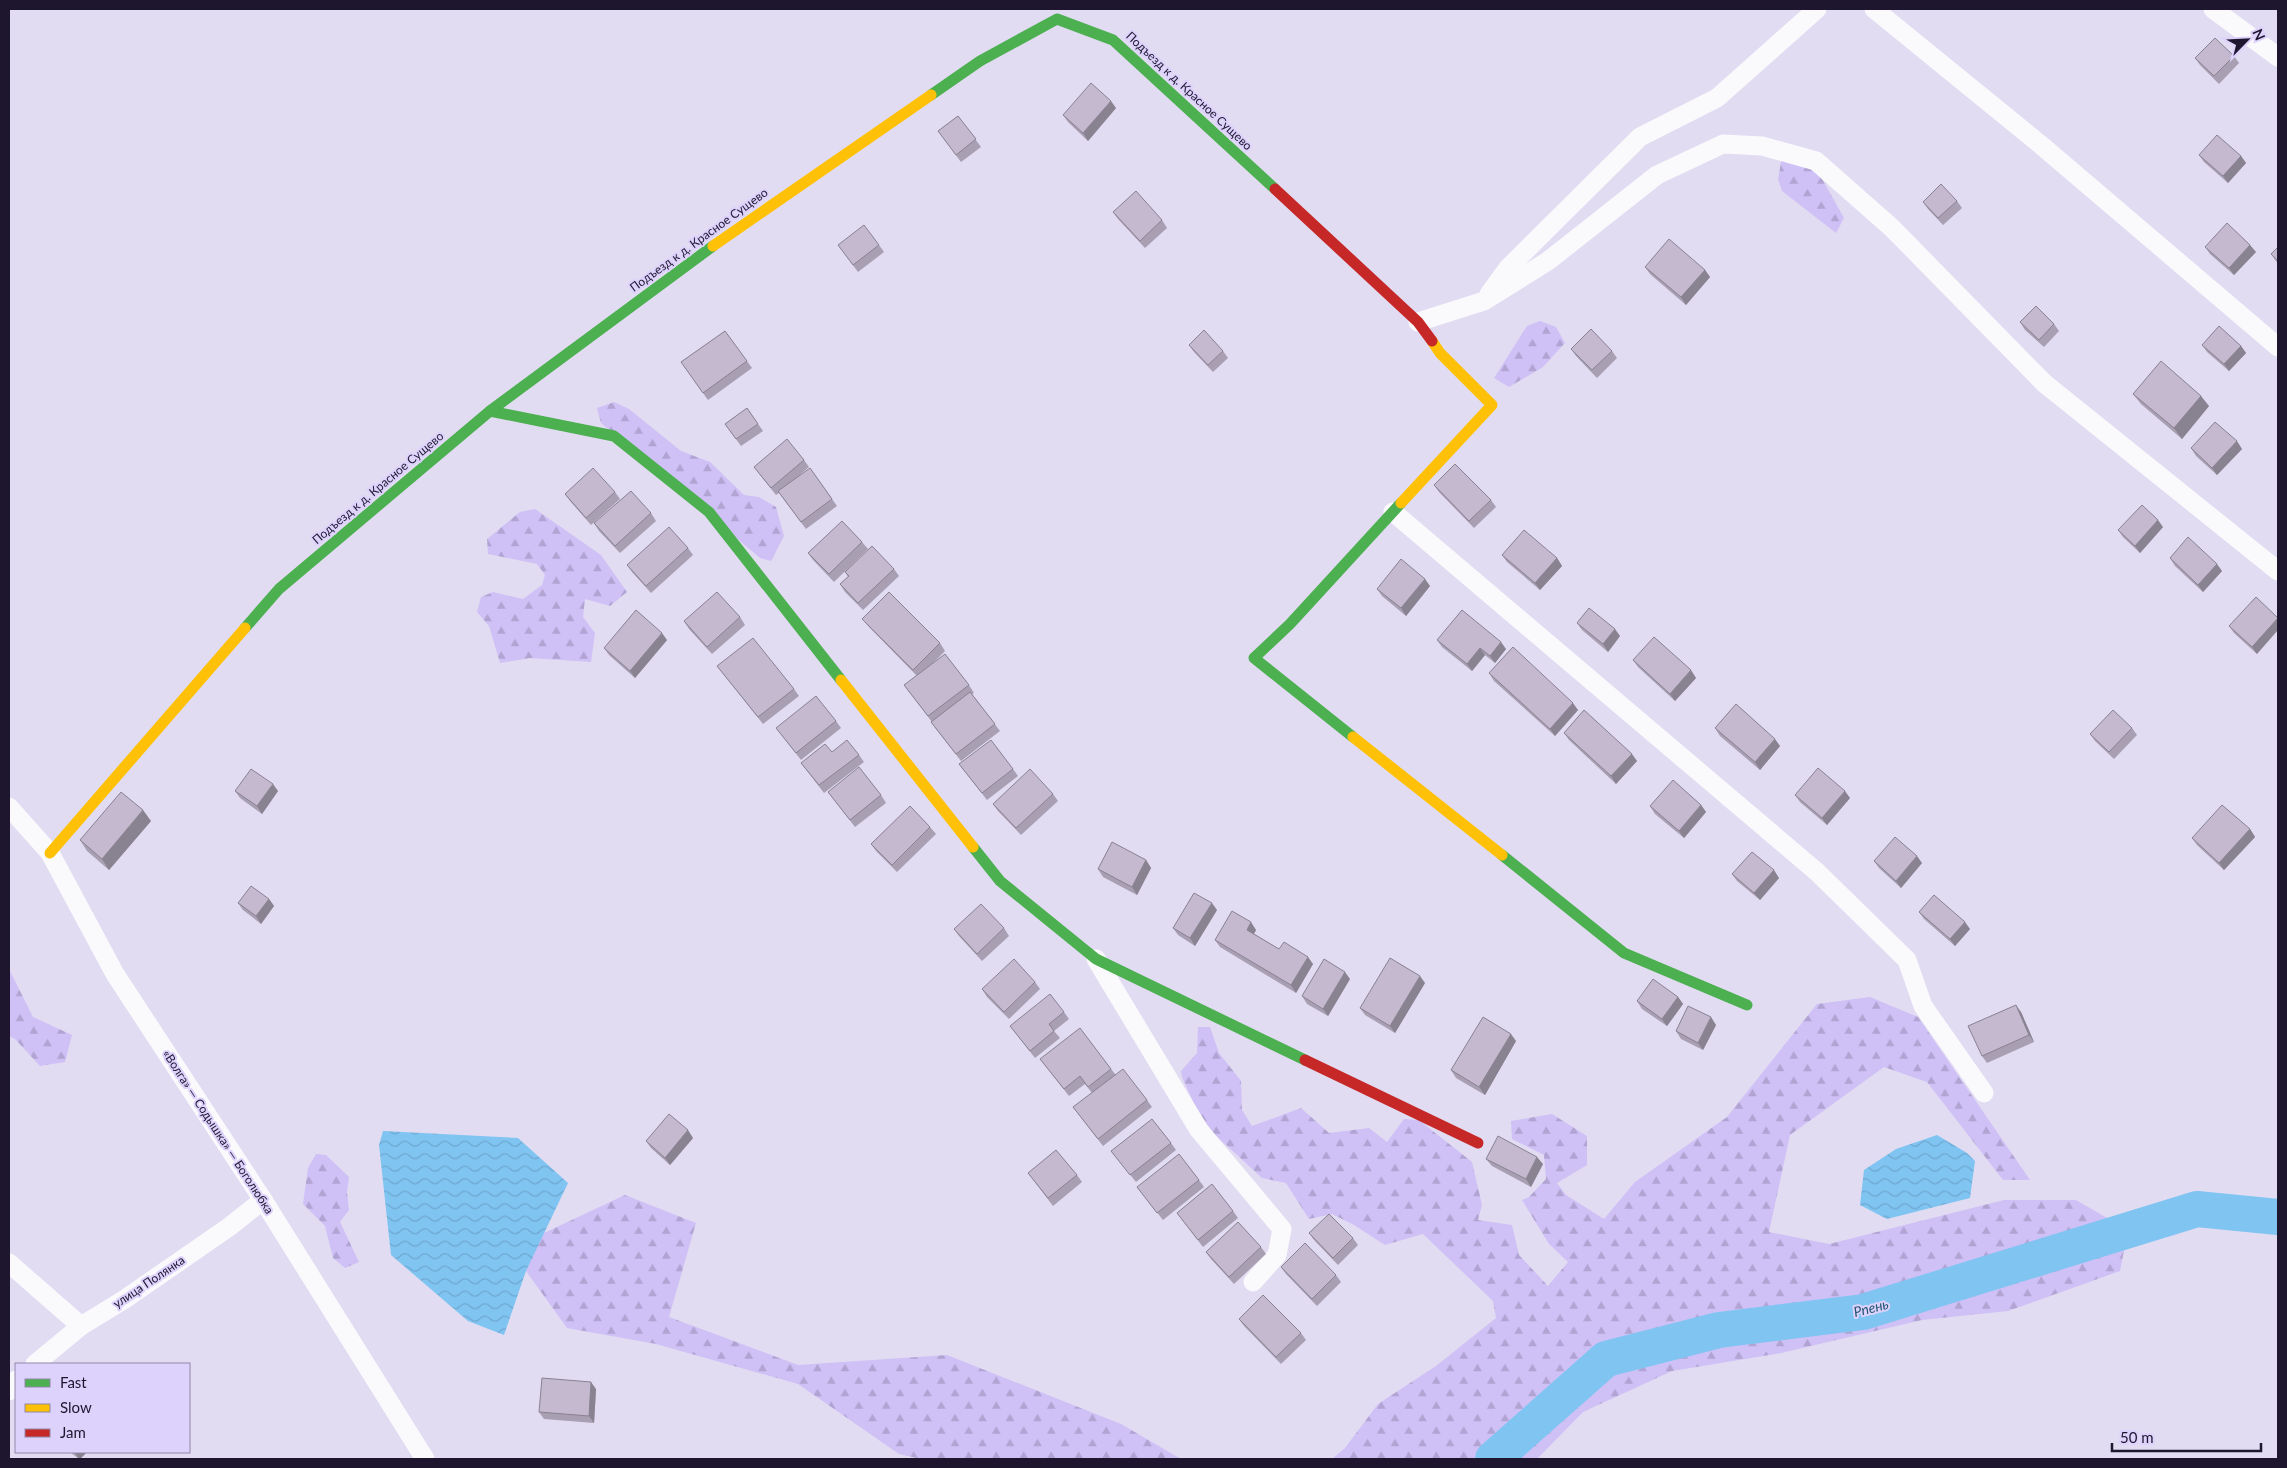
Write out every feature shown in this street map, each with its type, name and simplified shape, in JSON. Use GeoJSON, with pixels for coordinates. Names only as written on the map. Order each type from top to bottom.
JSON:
{"type":"FeatureCollection","features":[{"type":"Feature","properties":{"kind":"street"},"geometry":{"type":"LineString","coordinates":[[1484,301],[1508,268],[1640,137],[1717,98],[1817,9]]}},
{"type":"Feature","properties":{"kind":"street"},"geometry":{"type":"LineString","coordinates":[[1874,9],[2041,145],[2278,347]]}},
{"type":"Feature","properties":{"kind":"street"},"geometry":{"type":"LineString","coordinates":[[2213,9],[2278,57]]}},
{"type":"Feature","properties":{"kind":"street","name":"Подъезд к д. Красное Сущево"},"geometry":{"type":"LineString","coordinates":[[50,853],[280,589],[490,411],[716,244],[972,67],[1057,20],[1113,40],[1418,322],[1440,353],[1492,404],[1393,512]]}},
{"type":"Feature","properties":{"kind":"street"},"geometry":{"type":"LineString","coordinates":[[1418,322],[1484,301],[1548,261],[1657,174],[1723,144],[1762,146],[1816,161],[1892,228],[2044,383],[2278,571]]}},
{"type":"Feature","properties":{"kind":"street"},"geometry":{"type":"LineString","coordinates":[[490,411],[614,436],[709,512],[1000,881],[1096,959],[1478,1143]]}},
{"type":"Feature","properties":{"kind":"street"},"geometry":{"type":"LineString","coordinates":[[1747,1005],[1624,954],[1254,658],[1290,624],[1393,512],[1817,872],[1907,960],[1923,1006],[1984,1093]]}},
{"type":"Feature","properties":{"kind":"street","name":"«Волга» — Содышка» — Боголюбка"},"geometry":{"type":"LineString","coordinates":[[9,807],[50,853],[116,974],[263,1200],[424,1459]]}},
{"type":"Feature","properties":{"kind":"street"},"geometry":{"type":"LineString","coordinates":[[1096,959],[1200,1130],[1282,1229],[1277,1255],[1253,1282]]}},
{"type":"Feature","properties":{"kind":"street","name":"улица Полянка"},"geometry":{"type":"LineString","coordinates":[[36,1363],[80,1326],[125,1299],[229,1227],[263,1200]]}},
{"type":"Feature","properties":{"kind":"street"},"geometry":{"type":"LineString","coordinates":[[9,1263],[80,1326]]}},
{"type":"Feature","properties":{"kind":"green space"},"geometry":{"type":"Polygon","coordinates":[[[1782,157],[1816,168],[1844,218],[1836,233],[1782,191],[1778,179],[1782,157]]]}},
{"type":"Feature","properties":{"kind":"green space"},"geometry":{"type":"Polygon","coordinates":[[[1540,321],[1556,327],[1565,343],[1543,367],[1509,387],[1494,378],[1527,326],[1540,321]]]}},
{"type":"Feature","properties":{"kind":"green space"},"geometry":{"type":"Polygon","coordinates":[[[614,402],[629,409],[681,451],[710,462],[744,495],[759,497],[776,507],[784,536],[771,561],[760,558],[601,423],[597,408],[614,402]]]}},
{"type":"Feature","properties":{"kind":"green space"},"geometry":{"type":"Polygon","coordinates":[[[535,509],[601,555],[627,592],[610,606],[585,599],[583,617],[595,633],[591,662],[530,658],[500,663],[489,626],[477,612],[481,597],[493,592],[523,599],[542,585],[545,575],[537,564],[488,554],[487,539],[520,512],[535,509]]]}},
{"type":"Feature","properties":{"kind":"green space"},"geometry":{"type":"Polygon","coordinates":[[[9,969],[33,1017],[72,1035],[65,1062],[40,1066],[15,1039],[9,1036],[9,969]]]}},
{"type":"Feature","properties":{"kind":"green space"},"geometry":{"type":"Polygon","coordinates":[[[1870,997],[1918,1017],[2030,1180],[2003,1180],[1927,1082],[1884,1067],[1790,1135],[1769,1232],[1829,1244],[2004,1200],[2076,1200],[2128,1230],[2120,1271],[2008,1311],[1922,1320],[1781,1353],[1672,1371],[1583,1412],[1537,1459],[1332,1459],[1345,1448],[1378,1404],[1436,1366],[1496,1318],[1493,1301],[1423,1234],[1385,1245],[1354,1225],[1332,1214],[1309,1219],[1286,1183],[1262,1178],[1213,1133],[1196,1108],[1181,1071],[1197,1053],[1198,1027],[1210,1027],[1219,1053],[1241,1081],[1242,1110],[1252,1126],[1301,1108],[1329,1133],[1369,1128],[1387,1142],[1404,1119],[1419,1120],[1472,1162],[1482,1205],[1478,1220],[1512,1225],[1519,1255],[1548,1286],[1568,1262],[1549,1244],[1522,1200],[1529,1197],[1546,1179],[1544,1155],[1512,1139],[1511,1121],[1552,1114],[1587,1136],[1587,1165],[1557,1183],[1566,1195],[1604,1219],[1635,1182],[1727,1117],[1817,1004],[1870,997]]]}},
{"type":"Feature","properties":{"kind":"green space"},"geometry":{"type":"Polygon","coordinates":[[[316,1154],[326,1155],[349,1177],[347,1192],[349,1210],[340,1222],[359,1262],[345,1268],[333,1258],[325,1226],[303,1204],[308,1168],[316,1154]]]}},
{"type":"Feature","properties":{"kind":"green space"},"geometry":{"type":"Polygon","coordinates":[[[625,1195],[696,1223],[669,1317],[798,1365],[947,1355],[1121,1424],[1181,1459],[921,1459],[899,1454],[798,1384],[656,1344],[567,1328],[526,1271],[542,1234],[625,1195]]]}},
{"type":"Feature","properties":{"kind":"water"},"geometry":{"type":"Polygon","coordinates":[[[383,1131],[518,1138],[568,1183],[526,1271],[504,1335],[468,1321],[391,1255],[379,1145],[383,1131]]]}},
{"type":"Feature","properties":{"kind":"water"},"geometry":{"type":"Polygon","coordinates":[[[1937,1135],[1967,1153],[1975,1161],[1970,1198],[1887,1219],[1860,1205],[1864,1170],[1896,1149],[1937,1135]]]}},
{"type":"Feature","properties":{"kind":"building"},"geometry":{"type":"Polygon","coordinates":[[[2215,38],[2234,56],[2214,76],[2195,58],[2215,38]]]}},
{"type":"Feature","properties":{"kind":"building"},"geometry":{"type":"Polygon","coordinates":[[[1091,83],[1111,101],[1083,133],[1063,115],[1091,83]]]}},
{"type":"Feature","properties":{"kind":"building"},"geometry":{"type":"Polygon","coordinates":[[[958,116],[976,139],[956,155],[938,131],[958,116]]]}},
{"type":"Feature","properties":{"kind":"building"},"geometry":{"type":"Polygon","coordinates":[[[2217,135],[2241,156],[2223,176],[2199,155],[2217,135]]]}},
{"type":"Feature","properties":{"kind":"building"},"geometry":{"type":"Polygon","coordinates":[[[1941,184],[1957,201],[1938,218],[1923,202],[1941,184]]]}},
{"type":"Feature","properties":{"kind":"building"},"geometry":{"type":"Polygon","coordinates":[[[1136,191],[1162,220],[1140,241],[1113,212],[1136,191]]]}},
{"type":"Feature","properties":{"kind":"building"},"geometry":{"type":"Polygon","coordinates":[[[2227,223],[2250,245],[2229,268],[2205,247],[2227,223]]]}},
{"type":"Feature","properties":{"kind":"building"},"geometry":{"type":"Polygon","coordinates":[[[864,225],[879,245],[853,265],[838,245],[864,225]]]}},
{"type":"Feature","properties":{"kind":"building"},"geometry":{"type":"Polygon","coordinates":[[[1669,239],[1705,270],[1681,297],[1645,267],[1669,239]]]}},
{"type":"Feature","properties":{"kind":"building"},"geometry":{"type":"Polygon","coordinates":[[[2278,247],[2278,261],[2271,254],[2278,247]]]}},
{"type":"Feature","properties":{"kind":"building"},"geometry":{"type":"Polygon","coordinates":[[[2036,306],[2054,324],[2039,340],[2020,322],[2036,306]]]}},
{"type":"Feature","properties":{"kind":"building"},"geometry":{"type":"Polygon","coordinates":[[[2219,326],[2241,346],[2224,364],[2202,345],[2219,326]]]}},
{"type":"Feature","properties":{"kind":"building"},"geometry":{"type":"Polygon","coordinates":[[[1591,329],[1612,351],[1592,370],[1571,349],[1591,329]]]}},
{"type":"Feature","properties":{"kind":"building"},"geometry":{"type":"Polygon","coordinates":[[[1204,330],[1223,351],[1208,365],[1189,345],[1204,330]]]}},
{"type":"Feature","properties":{"kind":"building"},"geometry":{"type":"Polygon","coordinates":[[[725,331],[747,361],[703,393],[681,362],[725,331]]]}},
{"type":"Feature","properties":{"kind":"building"},"geometry":{"type":"Polygon","coordinates":[[[2161,361],[2201,396],[2174,428],[2133,394],[2161,361]]]}},
{"type":"Feature","properties":{"kind":"building"},"geometry":{"type":"Polygon","coordinates":[[[747,408],[758,424],[736,439],[725,424],[747,408]]]}},
{"type":"Feature","properties":{"kind":"building"},"geometry":{"type":"Polygon","coordinates":[[[2215,422],[2237,441],[2212,468],[2191,448],[2215,422]]]}},
{"type":"Feature","properties":{"kind":"building"},"geometry":{"type":"Polygon","coordinates":[[[787,439],[804,460],[771,488],[754,467],[787,439]]]}},
{"type":"Feature","properties":{"kind":"building"},"geometry":{"type":"Polygon","coordinates":[[[1455,464],[1491,500],[1469,521],[1434,485],[1455,464]]]}},
{"type":"Feature","properties":{"kind":"building"},"geometry":{"type":"Polygon","coordinates":[[[593,468],[615,492],[586,518],[565,494],[593,468]]]}},
{"type":"Feature","properties":{"kind":"building"},"geometry":{"type":"Polygon","coordinates":[[[810,468],[832,499],[801,522],[778,491],[810,468]]]}},
{"type":"Feature","properties":{"kind":"building"},"geometry":{"type":"Polygon","coordinates":[[[631,491],[651,513],[615,546],[594,523],[631,491]]]}},
{"type":"Feature","properties":{"kind":"building"},"geometry":{"type":"Polygon","coordinates":[[[2142,505],[2158,520],[2135,546],[2118,530],[2142,505]]]}},
{"type":"Feature","properties":{"kind":"building"},"geometry":{"type":"Polygon","coordinates":[[[842,521],[862,542],[829,574],[808,553],[842,521]]]}},
{"type":"Feature","properties":{"kind":"building"},"geometry":{"type":"Polygon","coordinates":[[[669,527],[688,548],[646,586],[627,565],[669,527]]]}},
{"type":"Feature","properties":{"kind":"building"},"geometry":{"type":"Polygon","coordinates":[[[1524,530],[1557,558],[1535,583],[1502,555],[1524,530]]]}},
{"type":"Feature","properties":{"kind":"building"},"geometry":{"type":"Polygon","coordinates":[[[2188,537],[2217,564],[2198,585],[2170,558],[2188,537]]]}},
{"type":"Feature","properties":{"kind":"building"},"geometry":{"type":"Polygon","coordinates":[[[872,546],[894,569],[858,603],[840,584],[849,576],[845,572],[872,546]]]}},
{"type":"Feature","properties":{"kind":"building"},"geometry":{"type":"Polygon","coordinates":[[[1401,559],[1425,579],[1401,608],[1377,589],[1401,559]]]}},
{"type":"Feature","properties":{"kind":"building"},"geometry":{"type":"Polygon","coordinates":[[[717,592],[740,617],[707,647],[684,621],[717,592]]]}},
{"type":"Feature","properties":{"kind":"building"},"geometry":{"type":"Polygon","coordinates":[[[889,592],[940,643],[913,670],[862,619],[889,592]]]}},
{"type":"Feature","properties":{"kind":"building"},"geometry":{"type":"Polygon","coordinates":[[[2256,597],[2278,618],[2252,647],[2229,626],[2256,597]]]}},
{"type":"Feature","properties":{"kind":"building"},"geometry":{"type":"Polygon","coordinates":[[[1589,608],[1615,629],[1603,644],[1577,623],[1589,608]]]}},
{"type":"Feature","properties":{"kind":"building"},"geometry":{"type":"Polygon","coordinates":[[[636,610],[662,633],[630,671],[604,648],[636,610]]]}},
{"type":"Feature","properties":{"kind":"building"},"geometry":{"type":"Polygon","coordinates":[[[1462,610],[1501,642],[1490,656],[1480,648],[1467,664],[1437,640],[1462,610]]]}},
{"type":"Feature","properties":{"kind":"building"},"geometry":{"type":"Polygon","coordinates":[[[1654,637],[1691,670],[1670,694],[1633,660],[1654,637]]]}},
{"type":"Feature","properties":{"kind":"building"},"geometry":{"type":"Polygon","coordinates":[[[753,638],[794,689],[758,717],[717,666],[753,638]]]}},
{"type":"Feature","properties":{"kind":"building"},"geometry":{"type":"Polygon","coordinates":[[[1513,647],[1573,703],[1550,729],[1489,673],[1513,647]]]}},
{"type":"Feature","properties":{"kind":"building"},"geometry":{"type":"Polygon","coordinates":[[[945,654],[969,685],[928,716],[904,685],[945,654]]]}},
{"type":"Feature","properties":{"kind":"building"},"geometry":{"type":"Polygon","coordinates":[[[970,692],[995,724],[956,754],[931,722],[970,692]]]}},
{"type":"Feature","properties":{"kind":"building"},"geometry":{"type":"Polygon","coordinates":[[[816,696],[836,721],[796,753],[776,728],[816,696]]]}},
{"type":"Feature","properties":{"kind":"building"},"geometry":{"type":"Polygon","coordinates":[[[1736,704],[1775,739],[1755,762],[1715,728],[1736,704]]]}},
{"type":"Feature","properties":{"kind":"building"},"geometry":{"type":"Polygon","coordinates":[[[1584,710],[1632,754],[1611,776],[1564,733],[1584,710]]]}},
{"type":"Feature","properties":{"kind":"building"},"geometry":{"type":"Polygon","coordinates":[[[2113,710],[2132,728],[2109,752],[2090,734],[2113,710]]]}},
{"type":"Feature","properties":{"kind":"building"},"geometry":{"type":"Polygon","coordinates":[[[847,740],[859,755],[819,785],[801,763],[825,744],[832,752],[847,740]]]}},
{"type":"Feature","properties":{"kind":"building"},"geometry":{"type":"Polygon","coordinates":[[[991,740],[1013,769],[982,793],[959,764],[991,740]]]}},
{"type":"Feature","properties":{"kind":"building"},"geometry":{"type":"Polygon","coordinates":[[[859,767],[881,795],[850,820],[828,792],[859,767]]]}},
{"type":"Feature","properties":{"kind":"building"},"geometry":{"type":"Polygon","coordinates":[[[1818,768],[1845,791],[1822,818],[1795,795],[1818,768]]]}},
{"type":"Feature","properties":{"kind":"building"},"geometry":{"type":"Polygon","coordinates":[[[251,769],[273,784],[257,806],[235,791],[251,769]]]}},
{"type":"Feature","properties":{"kind":"building"},"geometry":{"type":"Polygon","coordinates":[[[1030,769],[1053,794],[1016,828],[993,804],[1030,769]]]}},
{"type":"Feature","properties":{"kind":"building"},"geometry":{"type":"Polygon","coordinates":[[[1673,780],[1701,805],[1679,831],[1650,806],[1673,780]]]}},
{"type":"Feature","properties":{"kind":"building"},"geometry":{"type":"Polygon","coordinates":[[[121,792],[143,810],[102,859],[80,840],[121,792]]]}},
{"type":"Feature","properties":{"kind":"building"},"geometry":{"type":"Polygon","coordinates":[[[2222,805],[2250,829],[2219,863],[2192,838],[2222,805]]]}},
{"type":"Feature","properties":{"kind":"building"},"geometry":{"type":"Polygon","coordinates":[[[910,806],[930,827],[892,865],[871,844],[910,806]]]}},
{"type":"Feature","properties":{"kind":"building"},"geometry":{"type":"Polygon","coordinates":[[[1895,837],[1917,856],[1896,881],[1874,861],[1895,837]]]}},
{"type":"Feature","properties":{"kind":"building"},"geometry":{"type":"Polygon","coordinates":[[[1112,842],[1146,860],[1132,887],[1098,869],[1112,842]]]}},
{"type":"Feature","properties":{"kind":"building"},"geometry":{"type":"Polygon","coordinates":[[[1752,852],[1774,870],[1754,893],[1732,874],[1752,852]]]}},
{"type":"Feature","properties":{"kind":"building"},"geometry":{"type":"Polygon","coordinates":[[[251,886],[269,899],[256,916],[238,903],[251,886]]]}},
{"type":"Feature","properties":{"kind":"building"},"geometry":{"type":"Polygon","coordinates":[[[1194,893],[1212,903],[1190,938],[1173,928],[1194,893]]]}},
{"type":"Feature","properties":{"kind":"building"},"geometry":{"type":"Polygon","coordinates":[[[1934,895],[1965,922],[1950,939],[1919,912],[1934,895]]]}},
{"type":"Feature","properties":{"kind":"building"},"geometry":{"type":"Polygon","coordinates":[[[981,904],[1004,928],[977,954],[954,929],[981,904]]]}},
{"type":"Feature","properties":{"kind":"building"},"geometry":{"type":"Polygon","coordinates":[[[1232,911],[1251,922],[1247,930],[1279,949],[1284,942],[1308,957],[1291,985],[1215,940],[1232,911]]]}},
{"type":"Feature","properties":{"kind":"building"},"geometry":{"type":"Polygon","coordinates":[[[1390,958],[1420,976],[1390,1026],[1360,1008],[1390,958]]]}},
{"type":"Feature","properties":{"kind":"building"},"geometry":{"type":"Polygon","coordinates":[[[1014,959],[1035,982],[1004,1012],[982,989],[1014,959]]]}},
{"type":"Feature","properties":{"kind":"building"},"geometry":{"type":"Polygon","coordinates":[[[1324,959],[1345,972],[1323,1009],[1302,996],[1324,959]]]}},
{"type":"Feature","properties":{"kind":"building"},"geometry":{"type":"Polygon","coordinates":[[[1653,979],[1678,997],[1662,1019],[1637,1001],[1653,979]]]}},
{"type":"Feature","properties":{"kind":"building"},"geometry":{"type":"Polygon","coordinates":[[[1050,994],[1064,1012],[1049,1024],[1054,1031],[1030,1051],[1010,1026],[1050,994]]]}},
{"type":"Feature","properties":{"kind":"building"},"geometry":{"type":"Polygon","coordinates":[[[2016,1005],[2029,1035],[1982,1056],[1968,1026],[2016,1005]]]}},
{"type":"Feature","properties":{"kind":"building"},"geometry":{"type":"Polygon","coordinates":[[[1688,1006],[1711,1017],[1698,1043],[1676,1031],[1688,1006]]]}},
{"type":"Feature","properties":{"kind":"building"},"geometry":{"type":"Polygon","coordinates":[[[1483,1017],[1511,1034],[1479,1087],[1451,1070],[1483,1017]]]}},
{"type":"Feature","properties":{"kind":"building"},"geometry":{"type":"Polygon","coordinates":[[[1080,1028],[1111,1069],[1088,1087],[1080,1076],[1064,1089],[1040,1059],[1080,1028]]]}},
{"type":"Feature","properties":{"kind":"building"},"geometry":{"type":"Polygon","coordinates":[[[1123,1069],[1147,1100],[1098,1139],[1073,1107],[1123,1069]]]}},
{"type":"Feature","properties":{"kind":"building"},"geometry":{"type":"Polygon","coordinates":[[[669,1114],[688,1130],[665,1158],[646,1141],[669,1114]]]}},
{"type":"Feature","properties":{"kind":"building"},"geometry":{"type":"Polygon","coordinates":[[[1152,1119],[1171,1143],[1130,1175],[1111,1151],[1152,1119]]]}},
{"type":"Feature","properties":{"kind":"building"},"geometry":{"type":"Polygon","coordinates":[[[1498,1136],[1537,1157],[1526,1179],[1486,1159],[1498,1136]]]}},
{"type":"Feature","properties":{"kind":"building"},"geometry":{"type":"Polygon","coordinates":[[[1056,1150],[1077,1175],[1048,1198],[1028,1173],[1056,1150]]]}},
{"type":"Feature","properties":{"kind":"building"},"geometry":{"type":"Polygon","coordinates":[[[1179,1154],[1199,1180],[1157,1213],[1137,1187],[1179,1154]]]}},
{"type":"Feature","properties":{"kind":"building"},"geometry":{"type":"Polygon","coordinates":[[[1212,1184],[1233,1211],[1198,1240],[1177,1213],[1212,1184]]]}},
{"type":"Feature","properties":{"kind":"building"},"geometry":{"type":"Polygon","coordinates":[[[1329,1214],[1353,1238],[1333,1258],[1309,1233],[1329,1214]]]}},
{"type":"Feature","properties":{"kind":"building"},"geometry":{"type":"Polygon","coordinates":[[[1238,1222],[1261,1247],[1229,1277],[1206,1252],[1238,1222]]]}},
{"type":"Feature","properties":{"kind":"building"},"geometry":{"type":"Polygon","coordinates":[[[1305,1243],[1336,1275],[1312,1299],[1281,1267],[1305,1243]]]}},
{"type":"Feature","properties":{"kind":"building"},"geometry":{"type":"Polygon","coordinates":[[[1263,1295],[1301,1333],[1276,1357],[1239,1319],[1263,1295]]]}},
{"type":"Feature","properties":{"kind":"building"},"geometry":{"type":"Polygon","coordinates":[[[542,1378],[591,1382],[589,1416],[539,1412],[542,1378]]]}},
{"type":"Feature","properties":{"kind":"waterway","name":"Рпень"},"geometry":{"type":"LineString","coordinates":[[1493,1459],[1606,1359],[1719,1330],[1863,1312],[2197,1209],[2278,1217]]}},
{"type":"Feature","properties":{"kind":"traffic: fast"},"geometry":{"type":"LineString","coordinates":[[931,95],[980,61],[1057,19],[1113,40],[1275,189]]}},
{"type":"Feature","properties":{"kind":"traffic: fast"},"geometry":{"type":"LineString","coordinates":[[245,628],[279,589],[490,411],[713,246]]}},
{"type":"Feature","properties":{"kind":"traffic: fast"},"geometry":{"type":"LineString","coordinates":[[490,411],[614,436],[709,512],[841,680]]}},
{"type":"Feature","properties":{"kind":"traffic: fast"},"geometry":{"type":"LineString","coordinates":[[1353,737],[1254,658],[1290,624],[1401,503]]}},
{"type":"Feature","properties":{"kind":"traffic: fast"},"geometry":{"type":"LineString","coordinates":[[973,847],[1000,881],[1096,959],[1305,1060]]}},
{"type":"Feature","properties":{"kind":"traffic: fast"},"geometry":{"type":"LineString","coordinates":[[1502,855],[1624,953],[1747,1005]]}},
{"type":"Feature","properties":{"kind":"traffic: slow"},"geometry":{"type":"LineString","coordinates":[[713,246],[931,95]]}},
{"type":"Feature","properties":{"kind":"traffic: slow"},"geometry":{"type":"LineString","coordinates":[[1401,503],[1492,405],[1440,353],[1432,341]]}},
{"type":"Feature","properties":{"kind":"traffic: slow"},"geometry":{"type":"LineString","coordinates":[[50,853],[245,628]]}},
{"type":"Feature","properties":{"kind":"traffic: slow"},"geometry":{"type":"LineString","coordinates":[[841,680],[973,847]]}},
{"type":"Feature","properties":{"kind":"traffic: slow"},"geometry":{"type":"LineString","coordinates":[[1353,737],[1502,855]]}},
{"type":"Feature","properties":{"kind":"traffic: jam"},"geometry":{"type":"LineString","coordinates":[[1275,189],[1418,322],[1432,341]]}},
{"type":"Feature","properties":{"kind":"traffic: jam"},"geometry":{"type":"LineString","coordinates":[[1305,1060],[1478,1143]]}}]}
